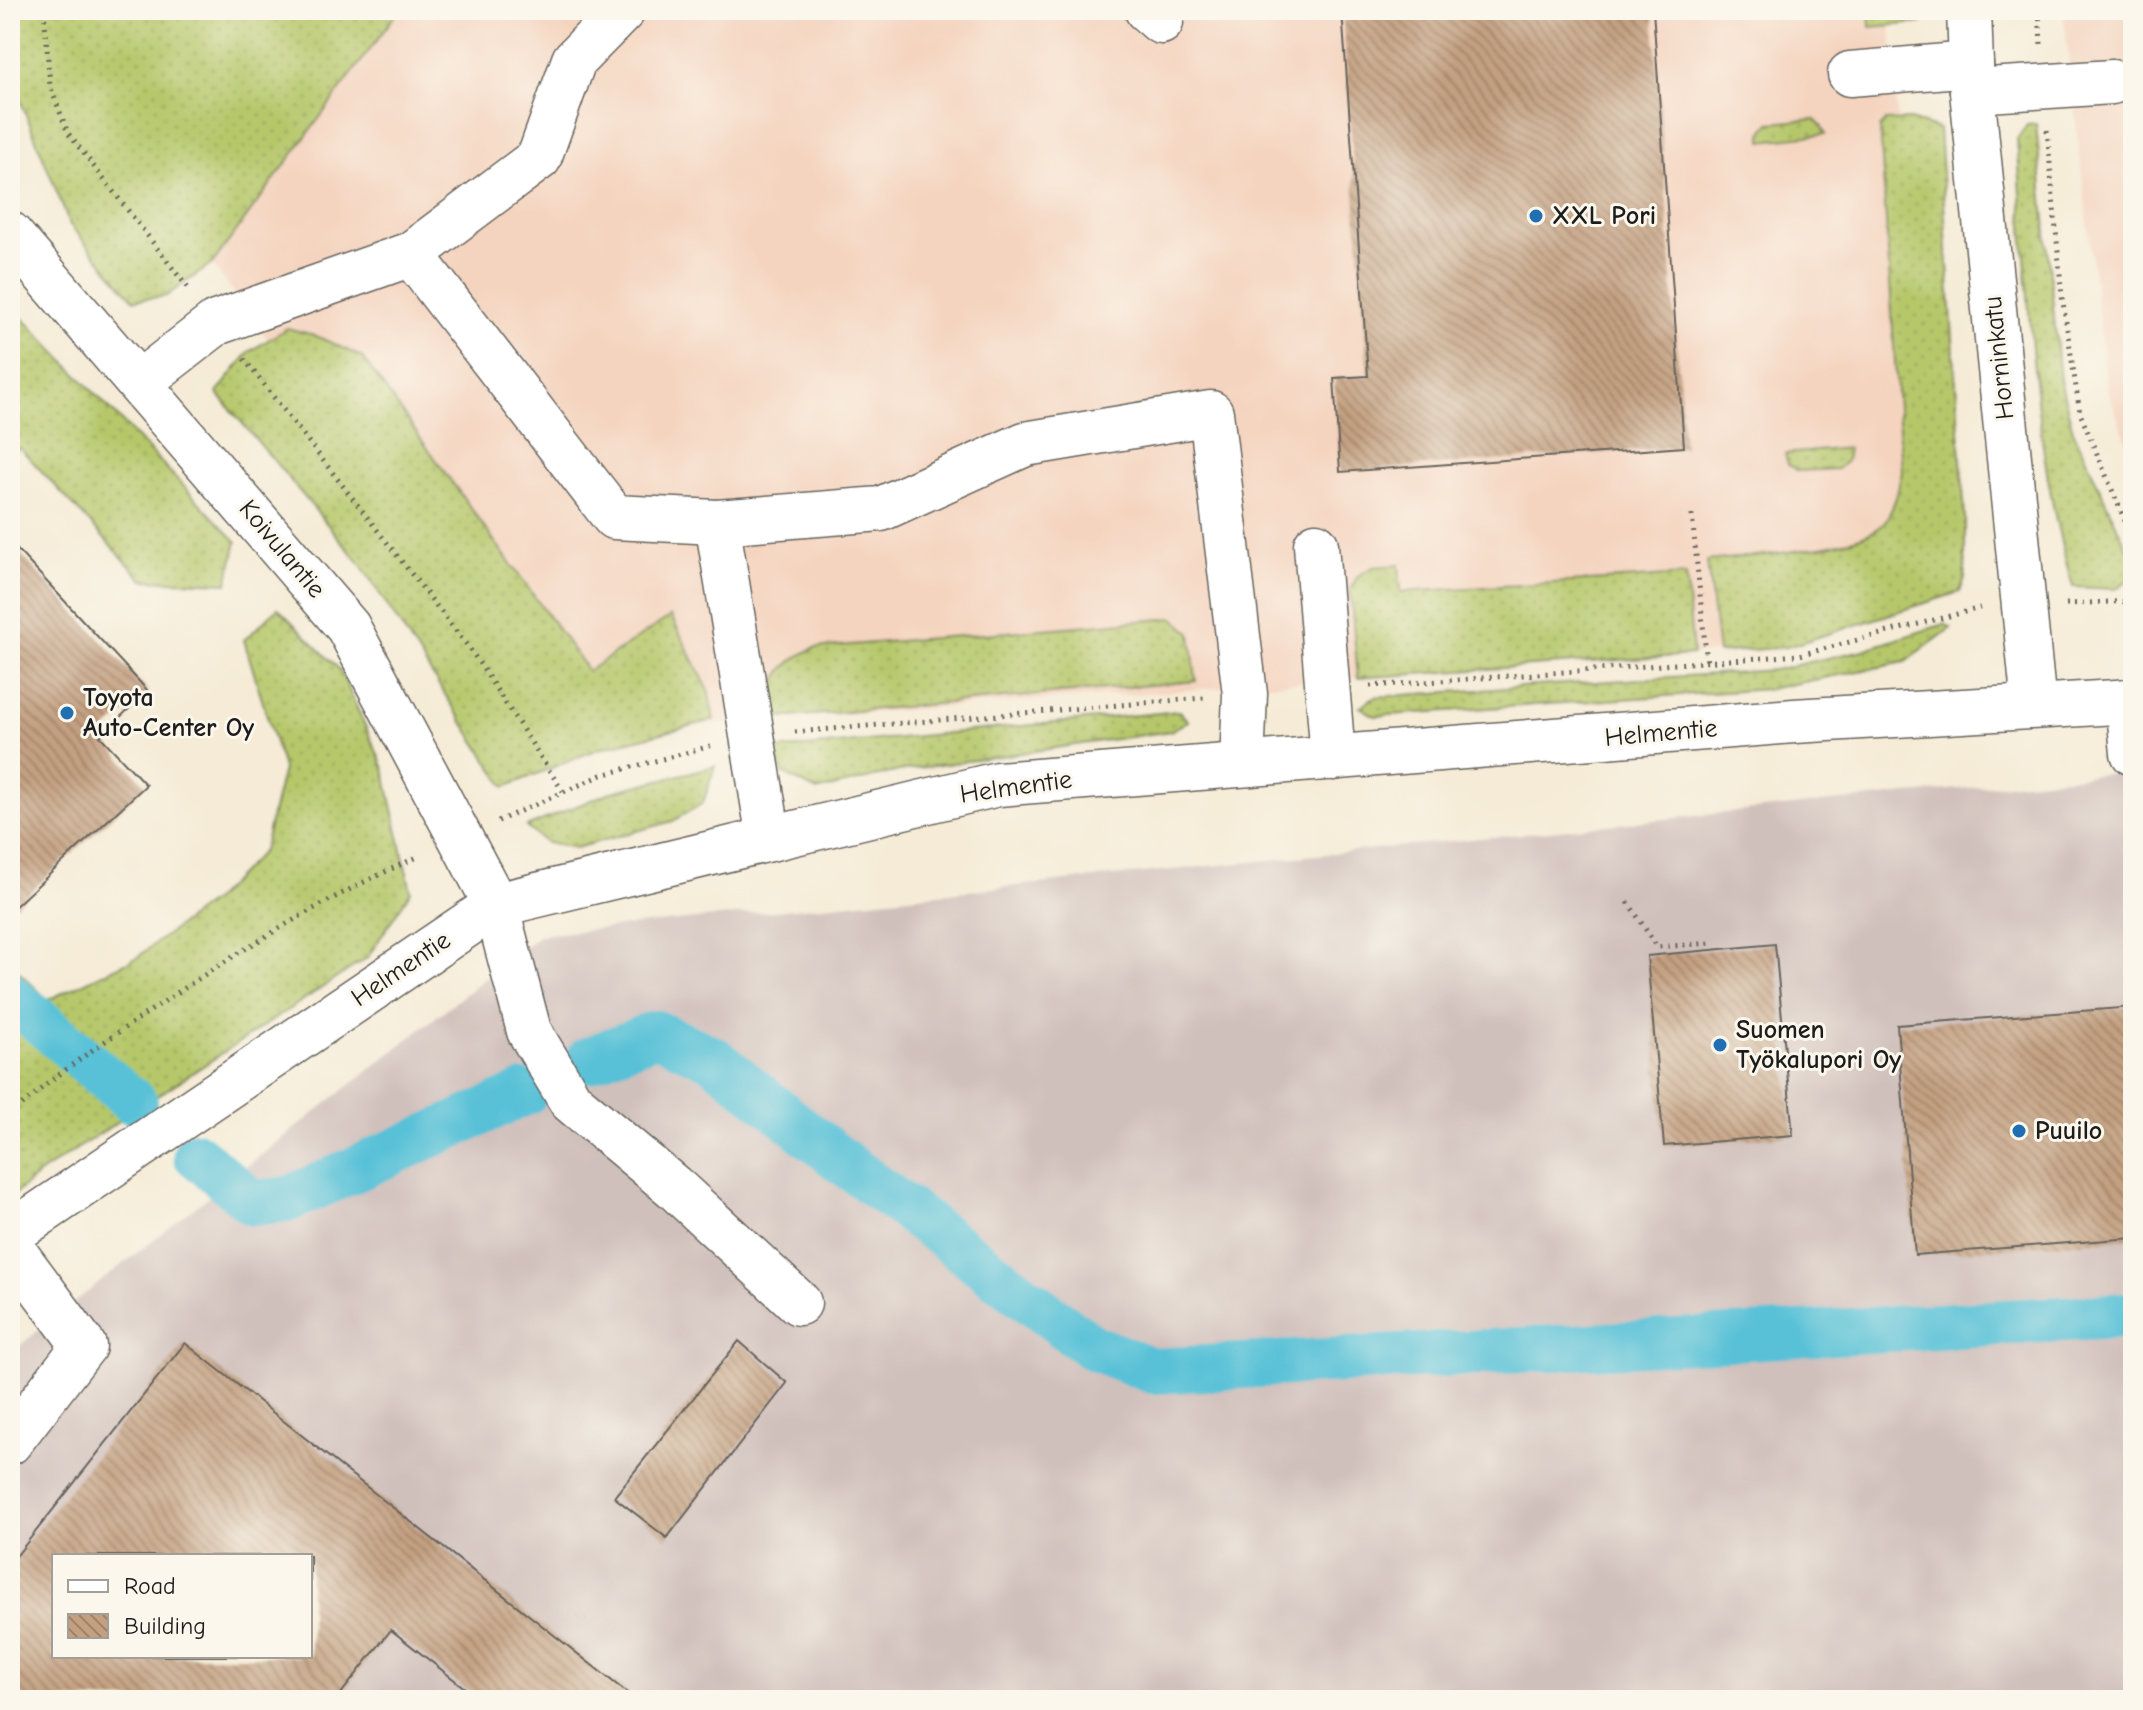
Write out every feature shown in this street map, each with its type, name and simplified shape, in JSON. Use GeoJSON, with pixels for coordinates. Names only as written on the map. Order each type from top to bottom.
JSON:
{"type":"FeatureCollection","features":[{"type":"Feature","properties":{"kind":"street"},"geometry":{"type":"LineString","coordinates":[[140,382],[216,323],[411,254],[539,158],[574,60],[623,10]]}},
{"type":"Feature","properties":{"kind":"street","name":"Horninkatu"},"geometry":{"type":"LineString","coordinates":[[1969,10],[1971,77],[2034,706]]}},
{"type":"Feature","properties":{"kind":"street"},"geometry":{"type":"LineString","coordinates":[[1850,74],[1971,77],[2043,86],[2112,82]]}},
{"type":"Feature","properties":{"kind":"street","name":"Koivulantie"},"geometry":{"type":"LineString","coordinates":[[10,234],[348,627],[496,905],[529,1031],[571,1101],[675,1188],[799,1303]]}},
{"type":"Feature","properties":{"kind":"street"},"geometry":{"type":"LineString","coordinates":[[411,254],[614,517],[717,522],[881,509],[1025,444],[1211,413],[1245,694],[1242,764]]}},
{"type":"Feature","properties":{"kind":"street"},"geometry":{"type":"LineString","coordinates":[[717,522],[749,736],[769,839]]}},
{"type":"Feature","properties":{"kind":"street"},"geometry":{"type":"LineString","coordinates":[[1316,545],[1333,758]]}},
{"type":"Feature","properties":{"kind":"street"},"geometry":{"type":"LineString","coordinates":[[2130,701],[2133,753]]}},
{"type":"Feature","properties":{"kind":"street","name":"Helmentie"},"geometry":{"type":"LineString","coordinates":[[10,1234],[496,905],[998,784],[1794,721],[2130,701]]}},
{"type":"Feature","properties":{"kind":"street"},"geometry":{"type":"LineString","coordinates":[[10,1246],[84,1346],[10,1442]]}},
{"type":"Feature","properties":{"kind":"path"},"geometry":{"type":"LineString","coordinates":[[44,10],[50,86],[68,133],[470,649],[516,714],[564,793]]}},
{"type":"Feature","properties":{"kind":"path"},"geometry":{"type":"LineString","coordinates":[[2039,10],[2062,296],[2080,413],[2133,540]]}},
{"type":"Feature","properties":{"kind":"path"},"geometry":{"type":"LineString","coordinates":[[1692,515],[1707,664]]}},
{"type":"Feature","properties":{"kind":"path"},"geometry":{"type":"LineString","coordinates":[[1628,902],[1657,947],[1712,943]]}},
{"type":"Feature","properties":{"kind":"shaded area"},"geometry":{"type":"Polygon","coordinates":[[[201,10],[1890,10],[1920,446],[1908,512],[1740,651],[692,725],[654,723],[615,711],[274,348],[212,264],[201,10]]]}},
{"type":"Feature","properties":{"kind":"shaded area"},"geometry":{"type":"Polygon","coordinates":[[[2063,10],[2133,10],[2133,458],[2107,389],[2063,10]]]}},
{"type":"Feature","properties":{"kind":"shaded area"},"geometry":{"type":"Polygon","coordinates":[[[2133,771],[2133,1700],[10,1700],[10,1353],[540,935],[2133,771]]]}},
{"type":"Feature","properties":{"kind":"green space"},"geometry":{"type":"Polygon","coordinates":[[[10,10],[399,10],[212,264],[166,296],[134,300],[70,225],[10,74],[10,10]]]}},
{"type":"Feature","properties":{"kind":"green space"},"geometry":{"type":"Polygon","coordinates":[[[1869,10],[1933,10],[1933,15],[1921,23],[1870,27],[1869,10]]]}},
{"type":"Feature","properties":{"kind":"green space"},"geometry":{"type":"Polygon","coordinates":[[[1815,119],[1825,134],[1762,141],[1762,133],[1770,123],[1815,119]]]}},
{"type":"Feature","properties":{"kind":"green space"},"geometry":{"type":"Polygon","coordinates":[[[1910,120],[1939,129],[1965,519],[1965,578],[1960,592],[1787,647],[1718,653],[1707,561],[1801,550],[1851,540],[1883,524],[1893,505],[1902,471],[1880,128],[1885,121],[1910,120]]]}},
{"type":"Feature","properties":{"kind":"green space"},"geometry":{"type":"Polygon","coordinates":[[[2036,124],[2060,380],[2073,430],[2132,559],[2128,580],[2116,589],[2073,587],[2048,477],[2033,365],[2017,139],[2027,125],[2036,124]]]}},
{"type":"Feature","properties":{"kind":"green space"},"geometry":{"type":"Polygon","coordinates":[[[10,311],[24,319],[237,542],[227,583],[143,580],[20,448],[10,455],[10,311]]]}},
{"type":"Feature","properties":{"kind":"green space"},"geometry":{"type":"Polygon","coordinates":[[[287,328],[314,335],[362,357],[588,671],[671,616],[708,689],[714,720],[598,749],[505,787],[359,562],[217,393],[249,352],[287,328]]]}},
{"type":"Feature","properties":{"kind":"green space"},"geometry":{"type":"Polygon","coordinates":[[[1848,448],[1846,461],[1837,469],[1798,471],[1788,464],[1785,454],[1848,448]]]}},
{"type":"Feature","properties":{"kind":"green space"},"geometry":{"type":"Polygon","coordinates":[[[1399,565],[1401,592],[1686,575],[1693,655],[1358,678],[1350,589],[1359,575],[1373,567],[1399,565]]]}},
{"type":"Feature","properties":{"kind":"green space"},"geometry":{"type":"Polygon","coordinates":[[[278,608],[340,670],[384,768],[411,891],[367,958],[40,1173],[10,1198],[10,963],[48,1000],[136,958],[216,898],[263,851],[283,769],[244,640],[278,608]]]}},
{"type":"Feature","properties":{"kind":"green space"},"geometry":{"type":"Polygon","coordinates":[[[1174,618],[1191,633],[1196,681],[768,719],[772,693],[779,675],[792,661],[814,648],[1174,618]]]}},
{"type":"Feature","properties":{"kind":"green space"},"geometry":{"type":"Polygon","coordinates":[[[1944,624],[1951,628],[1905,662],[1768,689],[1375,716],[1360,707],[1374,697],[1774,670],[1863,650],[1944,624]]]}},
{"type":"Feature","properties":{"kind":"green space"},"geometry":{"type":"Polygon","coordinates":[[[1179,711],[1188,721],[1170,731],[899,771],[817,791],[784,774],[773,750],[1179,711]]]}},
{"type":"Feature","properties":{"kind":"green space"},"geometry":{"type":"Polygon","coordinates":[[[715,766],[703,803],[673,821],[576,848],[547,843],[526,827],[608,793],[715,766]]]}},
{"type":"Feature","properties":{"kind":"building"},"geometry":{"type":"Polygon","coordinates":[[[1342,10],[1653,10],[1684,447],[1340,472],[1334,378],[1368,376],[1342,10]]]}},
{"type":"Feature","properties":{"kind":"building","name":"Toyota Auto-Center Oy"},"geometry":{"type":"Polygon","coordinates":[[[10,542],[148,691],[100,736],[146,785],[10,911],[10,542]]]}},
{"type":"Feature","properties":{"kind":"building","name":"Suomen Työkalupori Oy"},"geometry":{"type":"Polygon","coordinates":[[[1775,944],[1793,1135],[1664,1146],[1647,956],[1775,944]]]}},
{"type":"Feature","properties":{"kind":"building","name":"Puuilo"},"geometry":{"type":"Polygon","coordinates":[[[2133,1007],[2133,1238],[1915,1255],[1897,1025],[2133,1007]]]}},
{"type":"Feature","properties":{"kind":"building"},"geometry":{"type":"Polygon","coordinates":[[[739,1341],[787,1383],[667,1538],[614,1497],[739,1341]]]}},
{"type":"Feature","properties":{"kind":"building"},"geometry":{"type":"Polygon","coordinates":[[[185,1343],[636,1700],[480,1700],[391,1630],[336,1700],[10,1700],[10,1564],[185,1343]]]}},
{"type":"Feature","properties":{"kind":"waterway"},"geometry":{"type":"LineString","coordinates":[[10,996],[135,1103]]}},
{"type":"Feature","properties":{"kind":"waterway"},"geometry":{"type":"LineString","coordinates":[[588,1060],[656,1033],[714,1059],[838,1158],[1092,1347],[1153,1371],[2133,1315]]}},
{"type":"Feature","properties":{"kind":"waterway"},"geometry":{"type":"LineString","coordinates":[[196,1155],[253,1203],[289,1199],[525,1093]]}},
{"type":"Feature","properties":{"kind":"place","name":"XXL Pori"},"geometry":{"type":"Point","coordinates":[1536,216]}},
{"type":"Feature","properties":{"kind":"place","name":"Toyota Auto-Center Oy"},"geometry":{"type":"Point","coordinates":[67,713]}},
{"type":"Feature","properties":{"kind":"place","name":"Suomen Työkalupori Oy"},"geometry":{"type":"Point","coordinates":[1720,1045]}},
{"type":"Feature","properties":{"kind":"place","name":"Puuilo"},"geometry":{"type":"Point","coordinates":[2019,1131]}}]}
